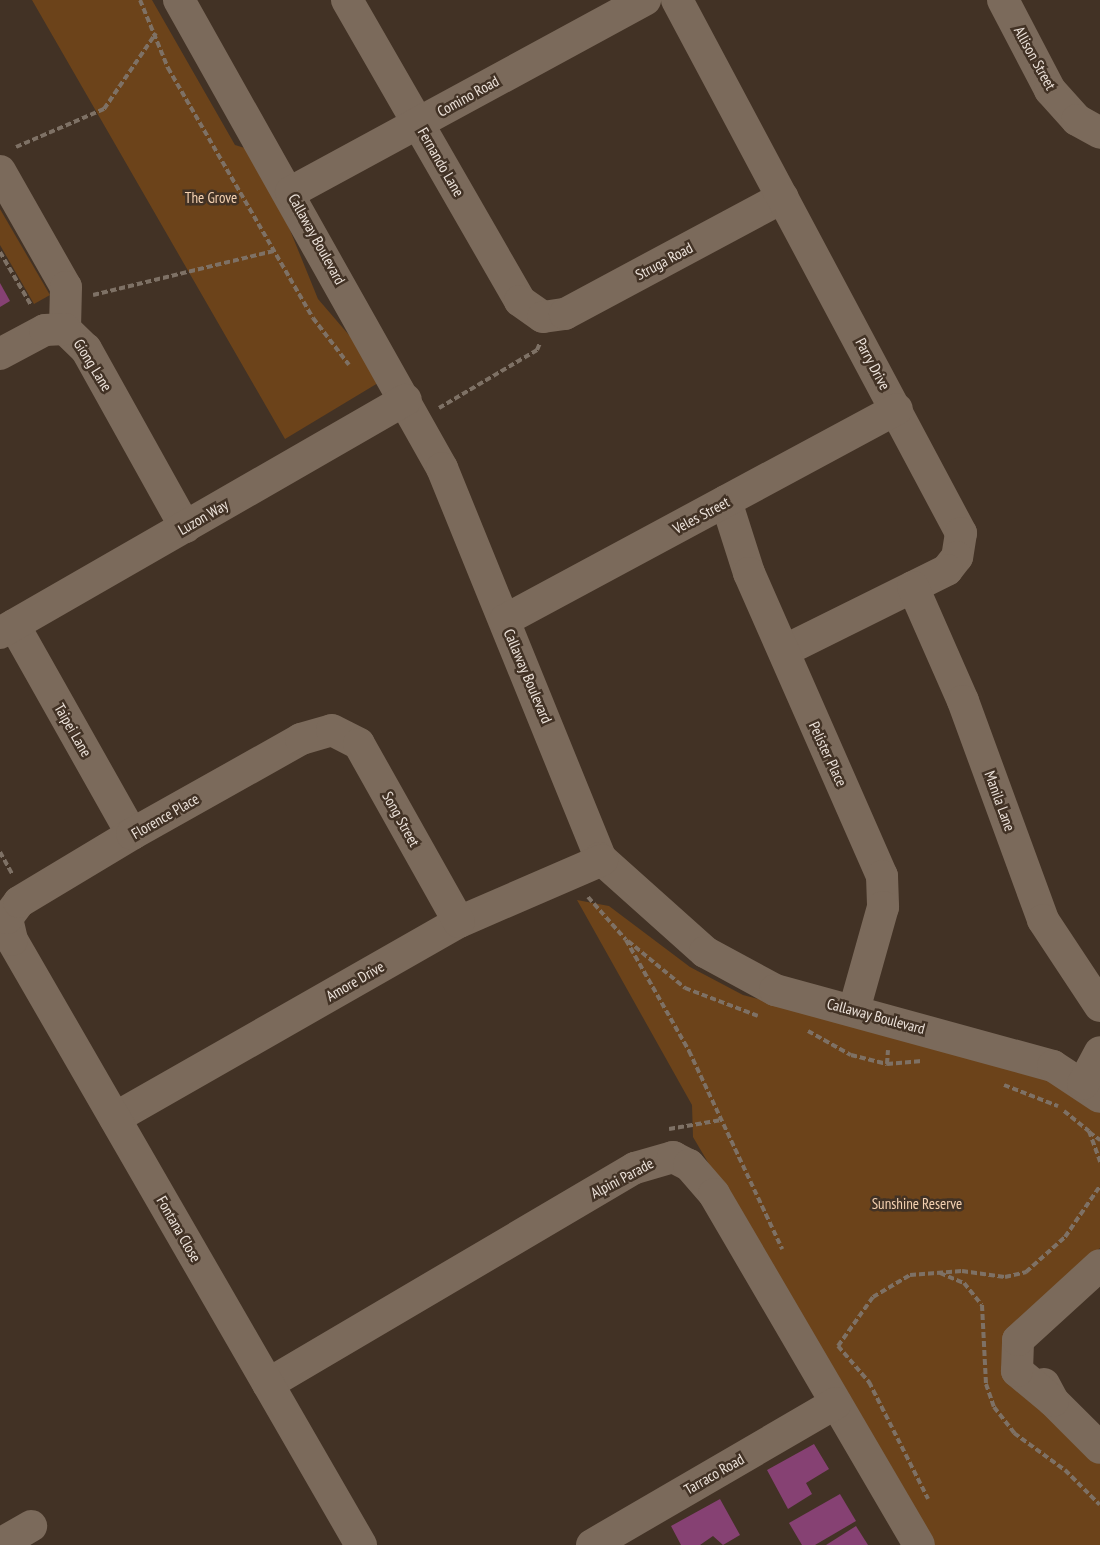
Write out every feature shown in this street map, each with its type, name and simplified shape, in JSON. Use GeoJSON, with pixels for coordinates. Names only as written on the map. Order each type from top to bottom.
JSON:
{"type":"FeatureCollection","features":[{"type":"Feature","properties":{"kind":"street","name":"Callaway Boulevard"},"geometry":{"type":"LineString","coordinates":[[180,0],[291,192],[412,410],[505,620],[602,860],[722,963],[775,990],[1053,1066],[1091,1091]]}},
{"type":"Feature","properties":{"kind":"street","name":"Fernando Lane"},"geometry":{"type":"LineString","coordinates":[[347,0],[520,301],[547,317]]}},
{"type":"Feature","properties":{"kind":"street","name":"Comino Road"},"geometry":{"type":"LineString","coordinates":[[291,192],[645,0]]}},
{"type":"Feature","properties":{"kind":"street","name":"Parry Drive"},"geometry":{"type":"LineString","coordinates":[[677,0],[897,409],[960,533],[952,565],[914,587],[784,651]]}},
{"type":"Feature","properties":{"kind":"street","name":"Allison Street"},"geometry":{"type":"LineString","coordinates":[[1003,0],[1050,90],[1077,120],[1100,134]]}},
{"type":"Feature","properties":{"kind":"street"},"geometry":{"type":"LineString","coordinates":[[5,160],[68,297]]}},
{"type":"Feature","properties":{"kind":"street","name":"Struga Road"},"geometry":{"type":"LineString","coordinates":[[547,317],[783,197]]}},
{"type":"Feature","properties":{"kind":"street","name":"Giong Lane"},"geometry":{"type":"LineString","coordinates":[[68,297],[65,329],[86,349],[185,527]]}},
{"type":"Feature","properties":{"kind":"street"},"geometry":{"type":"LineString","coordinates":[[0,354],[45,330],[65,329]]}},
{"type":"Feature","properties":{"kind":"street","name":"Veles Street"},"geometry":{"type":"LineString","coordinates":[[505,620],[897,409]]}},
{"type":"Feature","properties":{"kind":"street","name":"Luzon Way"},"geometry":{"type":"LineString","coordinates":[[7,629],[185,527],[412,410]]}},
{"type":"Feature","properties":{"kind":"street","name":"Pelister Place"},"geometry":{"type":"LineString","coordinates":[[726,501],[784,651],[882,876],[884,907],[854,1010]]}},
{"type":"Feature","properties":{"kind":"street","name":"Manila Lane"},"geometry":{"type":"LineString","coordinates":[[914,587],[963,701],[1043,920],[1100,1006]]}},
{"type":"Feature","properties":{"kind":"street","name":"Taipei Lane"},"geometry":{"type":"LineString","coordinates":[[7,629],[132,834]]}},
{"type":"Feature","properties":{"kind":"street","name":"Florence Place"},"geometry":{"type":"LineString","coordinates":[[4,918],[19,902],[132,834],[307,736],[332,730]]}},
{"type":"Feature","properties":{"kind":"street","name":"Song Street"},"geometry":{"type":"LineString","coordinates":[[332,730],[359,744],[459,922]]}},
{"type":"Feature","properties":{"kind":"street","name":"Amore Drive"},"geometry":{"type":"LineString","coordinates":[[115,1118],[459,922],[569,877],[602,860]]}},
{"type":"Feature","properties":{"kind":"street","name":"Fontana Close"},"geometry":{"type":"LineString","coordinates":[[4,918],[12,940],[361,1545]]}},
{"type":"Feature","properties":{"kind":"street"},"geometry":{"type":"LineString","coordinates":[[1091,1091],[1100,1052]]}},
{"type":"Feature","properties":{"kind":"street","name":"Alpini Parade"},"geometry":{"type":"LineString","coordinates":[[268,1384],[635,1168],[674,1157],[689,1165],[714,1194],[919,1545]]}},
{"type":"Feature","properties":{"kind":"street"},"geometry":{"type":"LineString","coordinates":[[1100,1264],[1056,1309],[1039,1338],[1035,1363],[1053,1401],[1100,1448]]}},
{"type":"Feature","properties":{"kind":"street","name":"Tarraco Road"},"geometry":{"type":"LineString","coordinates":[[592,1545],[626,1537],[836,1403]]}},
{"type":"Feature","properties":{"kind":"street"},"geometry":{"type":"LineString","coordinates":[[0,1544],[31,1526]]}},
{"type":"Feature","properties":{"kind":"path"},"geometry":{"type":"LineString","coordinates":[[140,0],[156,33],[168,68],[273,251],[325,338],[352,368]]}},
{"type":"Feature","properties":{"kind":"path"},"geometry":{"type":"LineString","coordinates":[[5,160],[104,110],[156,33]]}},
{"type":"Feature","properties":{"kind":"path"},"geometry":{"type":"LineString","coordinates":[[68,297],[273,251]]}},
{"type":"Feature","properties":{"kind":"path"},"geometry":{"type":"LineString","coordinates":[[0,252],[33,309]]}},
{"type":"Feature","properties":{"kind":"path"},"geometry":{"type":"LineString","coordinates":[[412,410],[537,350],[547,317]]}},
{"type":"Feature","properties":{"kind":"path"},"geometry":{"type":"LineString","coordinates":[[569,877],[626,940],[685,988],[763,1017]]}},
{"type":"Feature","properties":{"kind":"path"},"geometry":{"type":"LineString","coordinates":[[626,940],[721,1120],[784,1253]]}},
{"type":"Feature","properties":{"kind":"path"},"geometry":{"type":"LineString","coordinates":[[801,1029],[851,1054],[886,1064],[934,1064]]}},
{"type":"Feature","properties":{"kind":"path"},"geometry":{"type":"LineString","coordinates":[[997,1082],[1060,1107],[1100,1140]]}},
{"type":"Feature","properties":{"kind":"path"},"geometry":{"type":"LineString","coordinates":[[669,1126],[721,1120]]}},
{"type":"Feature","properties":{"kind":"path"},"geometry":{"type":"LineString","coordinates":[[1089,1131],[1100,1162]]}},
{"type":"Feature","properties":{"kind":"path"},"geometry":{"type":"LineString","coordinates":[[812,1362],[838,1346],[873,1297],[910,1275],[962,1271],[1005,1277],[1026,1272],[1065,1237],[1100,1186]]}},
{"type":"Feature","properties":{"kind":"path"},"geometry":{"type":"LineString","coordinates":[[833,1340],[869,1382],[931,1504]]}},
{"type":"Feature","properties":{"kind":"green space","name":"The Grove"},"geometry":{"type":"Polygon","coordinates":[[[32,0],[152,0],[235,145],[248,149],[281,208],[318,299],[361,349],[378,383],[285,439],[32,0]]]}},
{"type":"Feature","properties":{"kind":"green space"},"geometry":{"type":"Polygon","coordinates":[[[0,209],[50,295],[34,304],[0,245],[0,209]]]}},
{"type":"Feature","properties":{"kind":"green space","name":"Sunshine Reserve"},"geometry":{"type":"Polygon","coordinates":[[[577,900],[609,906],[690,967],[743,995],[1030,1070],[1100,1111],[1100,1248],[1015,1332],[1062,1426],[1100,1464],[1100,1545],[934,1545],[693,1137],[692,1105],[577,900]]]}},
{"type":"Feature","properties":{"kind":"building"},"geometry":{"type":"Polygon","coordinates":[[[0,283],[10,301],[0,307],[0,283]]]}},
{"type":"Feature","properties":{"kind":"building"},"geometry":{"type":"Polygon","coordinates":[[[814,1444],[829,1469],[806,1483],[812,1494],[788,1509],[767,1470],[814,1444]]]}},
{"type":"Feature","properties":{"kind":"building"},"geometry":{"type":"Polygon","coordinates":[[[840,1494],[856,1521],[815,1545],[802,1545],[789,1523],[840,1494]]]}},
{"type":"Feature","properties":{"kind":"building"},"geometry":{"type":"Polygon","coordinates":[[[720,1499],[740,1535],[723,1545],[713,1536],[700,1545],[681,1545],[671,1526],[720,1499]]]}},
{"type":"Feature","properties":{"kind":"building"},"geometry":{"type":"Polygon","coordinates":[[[856,1526],[868,1545],[826,1545],[856,1526]]]}}]}
